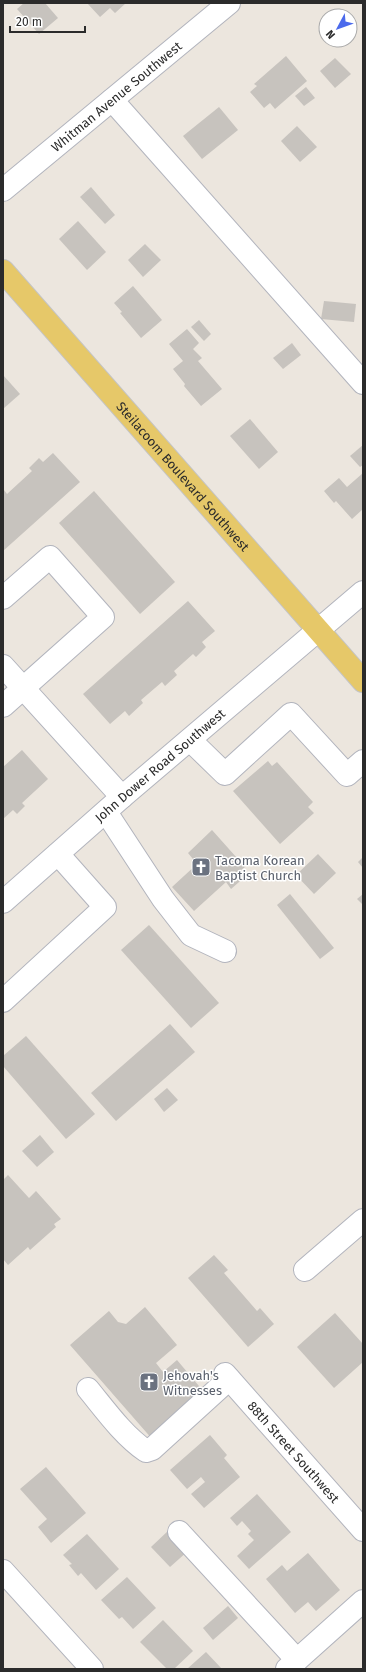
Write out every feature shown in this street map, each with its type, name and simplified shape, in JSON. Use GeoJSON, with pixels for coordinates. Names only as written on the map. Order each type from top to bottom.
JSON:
{"type":"FeatureCollection","features":[{"type":"Feature","properties":{"kind":"main road","name":"Steilacoom Boulevard Southwest"},"geometry":{"type":"LineString","coordinates":[[3,271],[363,681]]}},
{"type":"Feature","properties":{"kind":"street","name":"Whitman Avenue Southwest"},"geometry":{"type":"LineString","coordinates":[[3,190],[229,3]]}},
{"type":"Feature","properties":{"kind":"street"},"geometry":{"type":"LineString","coordinates":[[112,100],[363,383]]}},
{"type":"Feature","properties":{"kind":"street"},"geometry":{"type":"LineString","coordinates":[[3,598],[50,557],[103,617],[3,706]]}},
{"type":"Feature","properties":{"kind":"street","name":"John Dower Road Southwest"},"geometry":{"type":"LineString","coordinates":[[3,902],[122,797],[363,592]]}},
{"type":"Feature","properties":{"kind":"street"},"geometry":{"type":"LineString","coordinates":[[3,666],[22,689],[122,797]]}},
{"type":"Feature","properties":{"kind":"street"},"geometry":{"type":"LineString","coordinates":[[190,740],[225,774],[291,714],[347,775],[363,761]]}},
{"type":"Feature","properties":{"kind":"street"},"geometry":{"type":"LineString","coordinates":[[106,812],[163,899],[191,935],[225,951]]}},
{"type":"Feature","properties":{"kind":"street"},"geometry":{"type":"LineString","coordinates":[[3,1001],[105,907],[58,854]]}},
{"type":"Feature","properties":{"kind":"street"},"geometry":{"type":"LineString","coordinates":[[305,1270],[363,1220]]}},
{"type":"Feature","properties":{"kind":"street","name":"88th Street Southwest"},"geometry":{"type":"LineString","coordinates":[[88,1388],[114,1421],[135,1443],[146,1451],[152,1449],[227,1377],[363,1530]]}},
{"type":"Feature","properties":{"kind":"street"},"geometry":{"type":"LineString","coordinates":[[180,1532],[292,1665],[363,1601]]}},
{"type":"Feature","properties":{"kind":"street"},"geometry":{"type":"LineString","coordinates":[[3,1571],[92,1669]]}},
{"type":"Feature","properties":{"kind":"building"},"geometry":{"type":"Polygon","coordinates":[[[24,3],[45,3],[58,18],[39,34],[17,9],[24,3]]]}},
{"type":"Feature","properties":{"kind":"building"},"geometry":{"type":"Polygon","coordinates":[[[87,3],[126,3],[115,13],[110,8],[100,17],[87,3]]]}},
{"type":"Feature","properties":{"kind":"building"},"geometry":{"type":"Polygon","coordinates":[[[286,56],[307,81],[275,109],[270,103],[264,108],[250,92],[257,86],[254,84],[286,56]]]}},
{"type":"Feature","properties":{"kind":"building"},"geometry":{"type":"Polygon","coordinates":[[[335,58],[351,74],[335,88],[320,71],[335,58]]]}},
{"type":"Feature","properties":{"kind":"building"},"geometry":{"type":"Polygon","coordinates":[[[306,87],[315,98],[304,106],[295,96],[306,87]]]}},
{"type":"Feature","properties":{"kind":"building"},"geometry":{"type":"Polygon","coordinates":[[[219,107],[238,130],[202,159],[183,136],[219,107]]]}},
{"type":"Feature","properties":{"kind":"building"},"geometry":{"type":"Polygon","coordinates":[[[297,126],[317,147],[300,162],[281,141],[297,126]]]}},
{"type":"Feature","properties":{"kind":"building"},"geometry":{"type":"Polygon","coordinates":[[[91,187],[115,215],[105,224],[80,197],[91,187]]]}},
{"type":"Feature","properties":{"kind":"building"},"geometry":{"type":"Polygon","coordinates":[[[78,221],[106,252],[87,270],[59,239],[78,221]]]}},
{"type":"Feature","properties":{"kind":"building"},"geometry":{"type":"Polygon","coordinates":[[[145,244],[161,260],[143,277],[128,260],[145,244]]]}},
{"type":"Feature","properties":{"kind":"building"},"geometry":{"type":"Polygon","coordinates":[[[133,286],[162,320],[141,338],[120,313],[122,312],[114,303],[133,286]]]}},
{"type":"Feature","properties":{"kind":"building"},"geometry":{"type":"Polygon","coordinates":[[[324,301],[356,304],[354,322],[321,319],[324,301]]]}},
{"type":"Feature","properties":{"kind":"building"},"geometry":{"type":"Polygon","coordinates":[[[199,320],[211,334],[204,341],[191,327],[199,320]]]}},
{"type":"Feature","properties":{"kind":"building"},"geometry":{"type":"Polygon","coordinates":[[[187,329],[199,343],[193,349],[202,358],[198,361],[222,389],[201,406],[184,386],[185,384],[173,369],[183,361],[169,344],[187,329]]]}},
{"type":"Feature","properties":{"kind":"building"},"geometry":{"type":"Polygon","coordinates":[[[292,343],[301,355],[283,369],[273,358],[292,343]]]}},
{"type":"Feature","properties":{"kind":"building"},"geometry":{"type":"Polygon","coordinates":[[[3,375],[20,394],[3,409],[3,375]]]}},
{"type":"Feature","properties":{"kind":"building"},"geometry":{"type":"Polygon","coordinates":[[[250,419],[278,452],[259,469],[230,436],[250,419]]]}},
{"type":"Feature","properties":{"kind":"building"},"geometry":{"type":"Polygon","coordinates":[[[363,445],[363,465],[360,467],[350,456],[363,445]]]}},
{"type":"Feature","properties":{"kind":"building"},"geometry":{"type":"Polygon","coordinates":[[[53,453],[80,482],[3,551],[3,491],[4,490],[7,494],[32,471],[29,468],[39,458],[43,462],[53,453]]]}},
{"type":"Feature","properties":{"kind":"building"},"geometry":{"type":"Polygon","coordinates":[[[363,473],[363,509],[352,519],[336,501],[334,503],[324,491],[339,478],[347,487],[363,473]]]}},
{"type":"Feature","properties":{"kind":"building"},"geometry":{"type":"Polygon","coordinates":[[[94,491],[175,582],[140,614],[59,523],[94,491]]]}},
{"type":"Feature","properties":{"kind":"building"},"geometry":{"type":"Polygon","coordinates":[[[188,601],[215,631],[202,642],[206,647],[196,657],[193,654],[174,671],[177,675],[165,686],[162,682],[141,700],[143,703],[129,716],[125,711],[110,724],[83,694],[188,601]]]}},
{"type":"Feature","properties":{"kind":"building"},"geometry":{"type":"Polygon","coordinates":[[[22,750],[48,779],[22,803],[25,806],[17,814],[13,810],[3,819],[3,767],[22,750]]]}},
{"type":"Feature","properties":{"kind":"building"},"geometry":{"type":"Polygon","coordinates":[[[268,761],[272,766],[277,762],[313,802],[308,807],[314,813],[280,844],[233,791],[268,761]]]}},
{"type":"Feature","properties":{"kind":"building"},"geometry":{"type":"Polygon","coordinates":[[[212,830],[245,867],[241,870],[246,876],[231,889],[226,882],[194,911],[172,887],[197,864],[188,853],[212,830]]]}},
{"type":"Feature","properties":{"kind":"building"},"geometry":{"type":"Polygon","coordinates":[[[318,854],[336,873],[314,894],[296,875],[318,854]]]}},
{"type":"Feature","properties":{"kind":"building"},"geometry":{"type":"Polygon","coordinates":[[[363,857],[363,868],[358,862],[363,857]]]}},
{"type":"Feature","properties":{"kind":"building"},"geometry":{"type":"Polygon","coordinates":[[[290,894],[334,948],[320,959],[277,905],[290,894]]]}},
{"type":"Feature","properties":{"kind":"building"},"geometry":{"type":"Polygon","coordinates":[[[363,894],[363,905],[357,899],[363,894]]]}},
{"type":"Feature","properties":{"kind":"building"},"geometry":{"type":"Polygon","coordinates":[[[149,925],[219,1003],[191,1028],[121,950],[149,925]]]}},
{"type":"Feature","properties":{"kind":"building"},"geometry":{"type":"Polygon","coordinates":[[[170,1024],[195,1052],[116,1121],[91,1093],[170,1024]]]}},
{"type":"Feature","properties":{"kind":"building"},"geometry":{"type":"Polygon","coordinates":[[[26,1036],[95,1114],[66,1139],[3,1066],[3,1056],[26,1036]]]}},
{"type":"Feature","properties":{"kind":"building"},"geometry":{"type":"Polygon","coordinates":[[[167,1088],[178,1100],[164,1112],[154,1099],[167,1088]]]}},
{"type":"Feature","properties":{"kind":"building"},"geometry":{"type":"Polygon","coordinates":[[[40,1135],[54,1152],[37,1167],[22,1151],[40,1135]]]}},
{"type":"Feature","properties":{"kind":"building"},"geometry":{"type":"Polygon","coordinates":[[[8,1175],[29,1198],[36,1191],[61,1219],[54,1224],[56,1227],[30,1250],[28,1247],[8,1265],[3,1259],[3,1180],[8,1175]]]}},
{"type":"Feature","properties":{"kind":"building"},"geometry":{"type":"Polygon","coordinates":[[[214,1255],[228,1270],[224,1273],[257,1311],[260,1308],[274,1324],[248,1347],[188,1278],[214,1255]]]}},
{"type":"Feature","properties":{"kind":"building","name":"Jehovah's Witnesses"},"geometry":{"type":"Polygon","coordinates":[[[145,1307],[177,1345],[156,1363],[163,1372],[177,1360],[204,1392],[153,1440],[70,1345],[109,1311],[118,1322],[126,1324],[145,1307]]]}},
{"type":"Feature","properties":{"kind":"building"},"geometry":{"type":"Polygon","coordinates":[[[335,1313],[363,1344],[363,1362],[334,1388],[297,1347],[335,1313]]]}},
{"type":"Feature","properties":{"kind":"building"},"geometry":{"type":"Polygon","coordinates":[[[210,1435],[227,1455],[224,1458],[240,1477],[204,1508],[191,1494],[205,1482],[201,1477],[187,1489],[170,1470],[210,1435]]]}},
{"type":"Feature","properties":{"kind":"building"},"geometry":{"type":"Polygon","coordinates":[[[46,1467],[86,1513],[51,1543],[38,1527],[47,1519],[20,1489],[46,1467]]]}},
{"type":"Feature","properties":{"kind":"building"},"geometry":{"type":"Polygon","coordinates":[[[257,1494],[291,1532],[249,1569],[237,1556],[254,1540],[248,1534],[251,1531],[242,1521],[237,1526],[230,1518],[257,1494]]]}},
{"type":"Feature","properties":{"kind":"building"},"geometry":{"type":"Polygon","coordinates":[[[169,1530],[188,1551],[170,1567],[151,1547],[169,1530]]]}},
{"type":"Feature","properties":{"kind":"building"},"geometry":{"type":"Polygon","coordinates":[[[87,1534],[119,1569],[96,1590],[81,1573],[78,1576],[69,1565],[72,1564],[63,1555],[87,1534]]]}},
{"type":"Feature","properties":{"kind":"building"},"geometry":{"type":"Polygon","coordinates":[[[308,1553],[340,1590],[316,1611],[308,1602],[295,1613],[266,1579],[282,1565],[287,1571],[308,1553]]]}},
{"type":"Feature","properties":{"kind":"building"},"geometry":{"type":"Polygon","coordinates":[[[127,1577],[156,1608],[133,1629],[122,1617],[119,1619],[101,1600],[127,1577]]]}},
{"type":"Feature","properties":{"kind":"building"},"geometry":{"type":"Polygon","coordinates":[[[228,1606],[238,1618],[213,1640],[203,1628],[228,1606]]]}},
{"type":"Feature","properties":{"kind":"building"},"geometry":{"type":"Polygon","coordinates":[[[163,1620],[193,1651],[174,1669],[167,1669],[140,1642],[163,1620]]]}},
{"type":"Feature","properties":{"kind":"building"},"geometry":{"type":"Polygon","coordinates":[[[206,1652],[222,1669],[187,1669],[206,1652]]]}},
{"type":"Feature","properties":{"kind":"place","name":"Tacoma Korean Baptist Church"},"geometry":{"type":"Point","coordinates":[201,867]}},
{"type":"Feature","properties":{"kind":"place","name":"Jehovah's Witnesses"},"geometry":{"type":"Point","coordinates":[149,1382]}}]}
